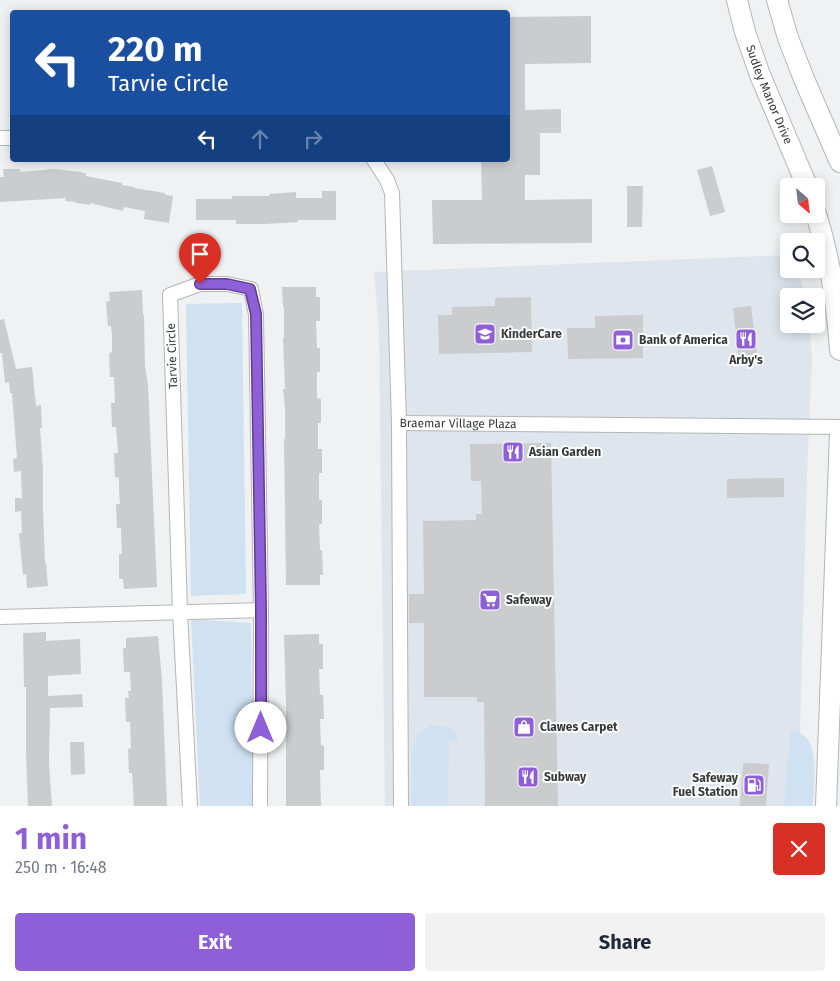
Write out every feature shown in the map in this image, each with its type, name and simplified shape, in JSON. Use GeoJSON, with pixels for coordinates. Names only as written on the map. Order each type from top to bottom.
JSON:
{"type":"FeatureCollection","features":[{"type":"Feature","properties":{"kind":"main road","name":"Sudley Manor Drive"},"geometry":{"type":"LineString","coordinates":[[737,0],[745,32],[760,75],[804,178]]}},
{"type":"Feature","properties":{"kind":"main road"},"geometry":{"type":"LineString","coordinates":[[777,0],[788,38],[840,162]]}},
{"type":"Feature","properties":{"kind":"main road"},"geometry":{"type":"LineString","coordinates":[[818,223],[831,275],[840,350]]}},
{"type":"Feature","properties":{"kind":"main road"},"geometry":{"type":"LineString","coordinates":[[826,806],[840,433]]}},
{"type":"Feature","properties":{"kind":"street"},"geometry":{"type":"LineString","coordinates":[[375,162],[387,180],[392,193],[399,423]]}},
{"type":"Feature","properties":{"kind":"street","name":"Tarvie Circle"},"geometry":{"type":"LineString","coordinates":[[190,806],[180,611],[170,295],[200,284],[227,284],[250,289],[256,314],[261,610],[260,806]]}},
{"type":"Feature","properties":{"kind":"street","name":"Braemar Village Plaza"},"geometry":{"type":"LineString","coordinates":[[401,806],[399,423],[840,427]]}},
{"type":"Feature","properties":{"kind":"street"},"geometry":{"type":"LineString","coordinates":[[0,617],[261,610]]}},
{"type":"Feature","properties":{"kind":"shaded area"},"geometry":{"type":"Polygon","coordinates":[[[780,255],[780,278],[800,278],[803,288],[780,288],[780,333],[810,333],[812,358],[798,806],[385,806],[379,330],[374,272],[780,255]]]}},
{"type":"Feature","properties":{"kind":"shaded area"},"geometry":{"type":"Polygon","coordinates":[[[242,303],[246,594],[191,596],[186,304],[242,303]]]}},
{"type":"Feature","properties":{"kind":"shaded area"},"geometry":{"type":"Polygon","coordinates":[[[191,619],[251,623],[254,806],[200,806],[191,619]]]}},
{"type":"Feature","properties":{"kind":"shaded area"},"geometry":{"type":"Polygon","coordinates":[[[432,725],[444,726],[454,730],[459,741],[449,740],[448,806],[412,806],[412,750],[419,732],[432,725]]]}},
{"type":"Feature","properties":{"kind":"shaded area"},"geometry":{"type":"Polygon","coordinates":[[[790,731],[801,734],[808,740],[812,749],[815,772],[813,806],[784,806],[790,731]]]}},
{"type":"Feature","properties":{"kind":"building"},"geometry":{"type":"Polygon","coordinates":[[[591,16],[591,63],[525,64],[525,110],[561,109],[561,133],[540,133],[540,175],[525,175],[525,200],[592,199],[592,243],[433,244],[432,200],[482,200],[481,162],[510,162],[510,17],[591,16]]]}},
{"type":"Feature","properties":{"kind":"building"},"geometry":{"type":"Polygon","coordinates":[[[712,166],[725,212],[710,216],[697,170],[712,166]]]}},
{"type":"Feature","properties":{"kind":"building"},"geometry":{"type":"Polygon","coordinates":[[[3,169],[20,169],[20,172],[54,169],[81,172],[86,174],[86,176],[122,183],[122,185],[134,188],[165,193],[165,195],[173,196],[169,223],[144,219],[145,211],[124,207],[123,211],[90,203],[90,205],[65,201],[66,198],[0,202],[0,177],[4,177],[3,169]]]}},
{"type":"Feature","properties":{"kind":"building"},"geometry":{"type":"Polygon","coordinates":[[[627,186],[643,186],[642,227],[627,227],[627,186]]]}},
{"type":"Feature","properties":{"kind":"building"},"geometry":{"type":"Polygon","coordinates":[[[322,191],[336,191],[336,220],[298,220],[298,222],[236,224],[236,220],[196,220],[196,199],[232,199],[232,196],[269,196],[269,194],[296,192],[296,198],[322,198],[322,191]]]}},
{"type":"Feature","properties":{"kind":"building"},"geometry":{"type":"Polygon","coordinates":[[[282,287],[316,287],[316,297],[320,297],[320,321],[316,321],[317,348],[320,348],[320,372],[317,372],[317,398],[321,399],[321,423],[318,423],[318,449],[322,449],[322,473],[319,473],[319,500],[322,500],[322,524],[319,524],[323,575],[320,575],[320,585],[286,585],[285,408],[283,389],[285,389],[284,307],[282,287]]]}},
{"type":"Feature","properties":{"kind":"building"},"geometry":{"type":"Polygon","coordinates":[[[142,290],[157,587],[124,589],[123,579],[119,579],[119,554],[122,554],[121,528],[117,528],[116,504],[120,504],[119,478],[115,477],[114,453],[118,453],[116,427],[112,427],[111,403],[115,403],[114,377],[110,377],[109,353],[112,352],[112,336],[111,326],[108,326],[106,302],[110,301],[109,292],[142,290]]]}},
{"type":"Feature","properties":{"kind":"building","name":"KinderCare"},"geometry":{"type":"Polygon","coordinates":[[[531,297],[532,352],[439,354],[438,315],[452,315],[452,307],[495,306],[495,298],[531,297]]]}},
{"type":"Feature","properties":{"kind":"building"},"geometry":{"type":"Polygon","coordinates":[[[751,306],[758,360],[739,362],[733,308],[751,306]]]}},
{"type":"Feature","properties":{"kind":"building"},"geometry":{"type":"Polygon","coordinates":[[[643,315],[643,358],[568,359],[567,328],[595,328],[595,316],[643,315]]]}},
{"type":"Feature","properties":{"kind":"building"},"geometry":{"type":"Polygon","coordinates":[[[4,319],[16,369],[32,367],[36,406],[41,405],[42,428],[40,428],[45,563],[48,586],[27,588],[26,574],[23,575],[19,533],[22,533],[21,511],[15,512],[15,498],[22,498],[21,471],[14,472],[13,459],[17,458],[12,393],[10,393],[9,382],[5,383],[2,353],[0,353],[0,320],[4,319]]]}},
{"type":"Feature","properties":{"kind":"building"},"geometry":{"type":"Polygon","coordinates":[[[551,443],[558,806],[485,806],[484,702],[477,702],[477,697],[424,697],[424,623],[409,623],[409,594],[424,594],[423,521],[476,520],[476,514],[482,514],[481,481],[471,481],[470,444],[551,443]]]}},
{"type":"Feature","properties":{"kind":"building"},"geometry":{"type":"Polygon","coordinates":[[[784,478],[784,497],[727,498],[727,479],[784,478]]]}},
{"type":"Feature","properties":{"kind":"building"},"geometry":{"type":"Polygon","coordinates":[[[46,632],[46,641],[80,639],[81,674],[48,676],[48,696],[82,694],[83,707],[50,708],[49,763],[52,806],[28,806],[23,633],[46,632]]]}},
{"type":"Feature","properties":{"kind":"building"},"geometry":{"type":"Polygon","coordinates":[[[319,634],[319,644],[323,644],[323,669],[319,669],[320,695],[323,695],[324,719],[320,719],[321,746],[324,745],[324,770],[320,770],[321,806],[286,806],[284,635],[319,634]]]}},
{"type":"Feature","properties":{"kind":"building"},"geometry":{"type":"Polygon","coordinates":[[[158,636],[162,680],[167,806],[134,806],[132,773],[129,773],[128,749],[131,748],[130,722],[126,722],[125,698],[129,698],[128,691],[131,691],[130,672],[124,672],[123,648],[126,648],[126,638],[158,636]]]}},
{"type":"Feature","properties":{"kind":"building"},"geometry":{"type":"Polygon","coordinates":[[[70,742],[84,742],[85,774],[71,775],[70,742]]]}},
{"type":"Feature","properties":{"kind":"building","name":"Safeway Fuel Station"},"geometry":{"type":"Polygon","coordinates":[[[743,763],[769,764],[766,806],[740,806],[743,763]]]}},
{"type":"Feature","properties":{"kind":"place","name":"KinderCare"},"geometry":{"type":"Point","coordinates":[485,334]}},
{"type":"Feature","properties":{"kind":"place","name":"Arby's"},"geometry":{"type":"Point","coordinates":[746,339]}},
{"type":"Feature","properties":{"kind":"place","name":"Bank of America"},"geometry":{"type":"Point","coordinates":[623,340]}},
{"type":"Feature","properties":{"kind":"place","name":"Asian Garden"},"geometry":{"type":"Point","coordinates":[513,452]}},
{"type":"Feature","properties":{"kind":"place","name":"Safeway"},"geometry":{"type":"Point","coordinates":[490,600]}},
{"type":"Feature","properties":{"kind":"place","name":"Clawes Carpet"},"geometry":{"type":"Point","coordinates":[524,727]}},
{"type":"Feature","properties":{"kind":"place","name":"Subway"},"geometry":{"type":"Point","coordinates":[528,777]}},
{"type":"Feature","properties":{"kind":"place","name":"Safeway Fuel Station"},"geometry":{"type":"Point","coordinates":[754,785]}},
{"type":"Feature","properties":{"kind":"route"},"geometry":{"type":"LineString","coordinates":[[200,284],[227,284],[250,289],[256,314],[261,728]]}}]}
